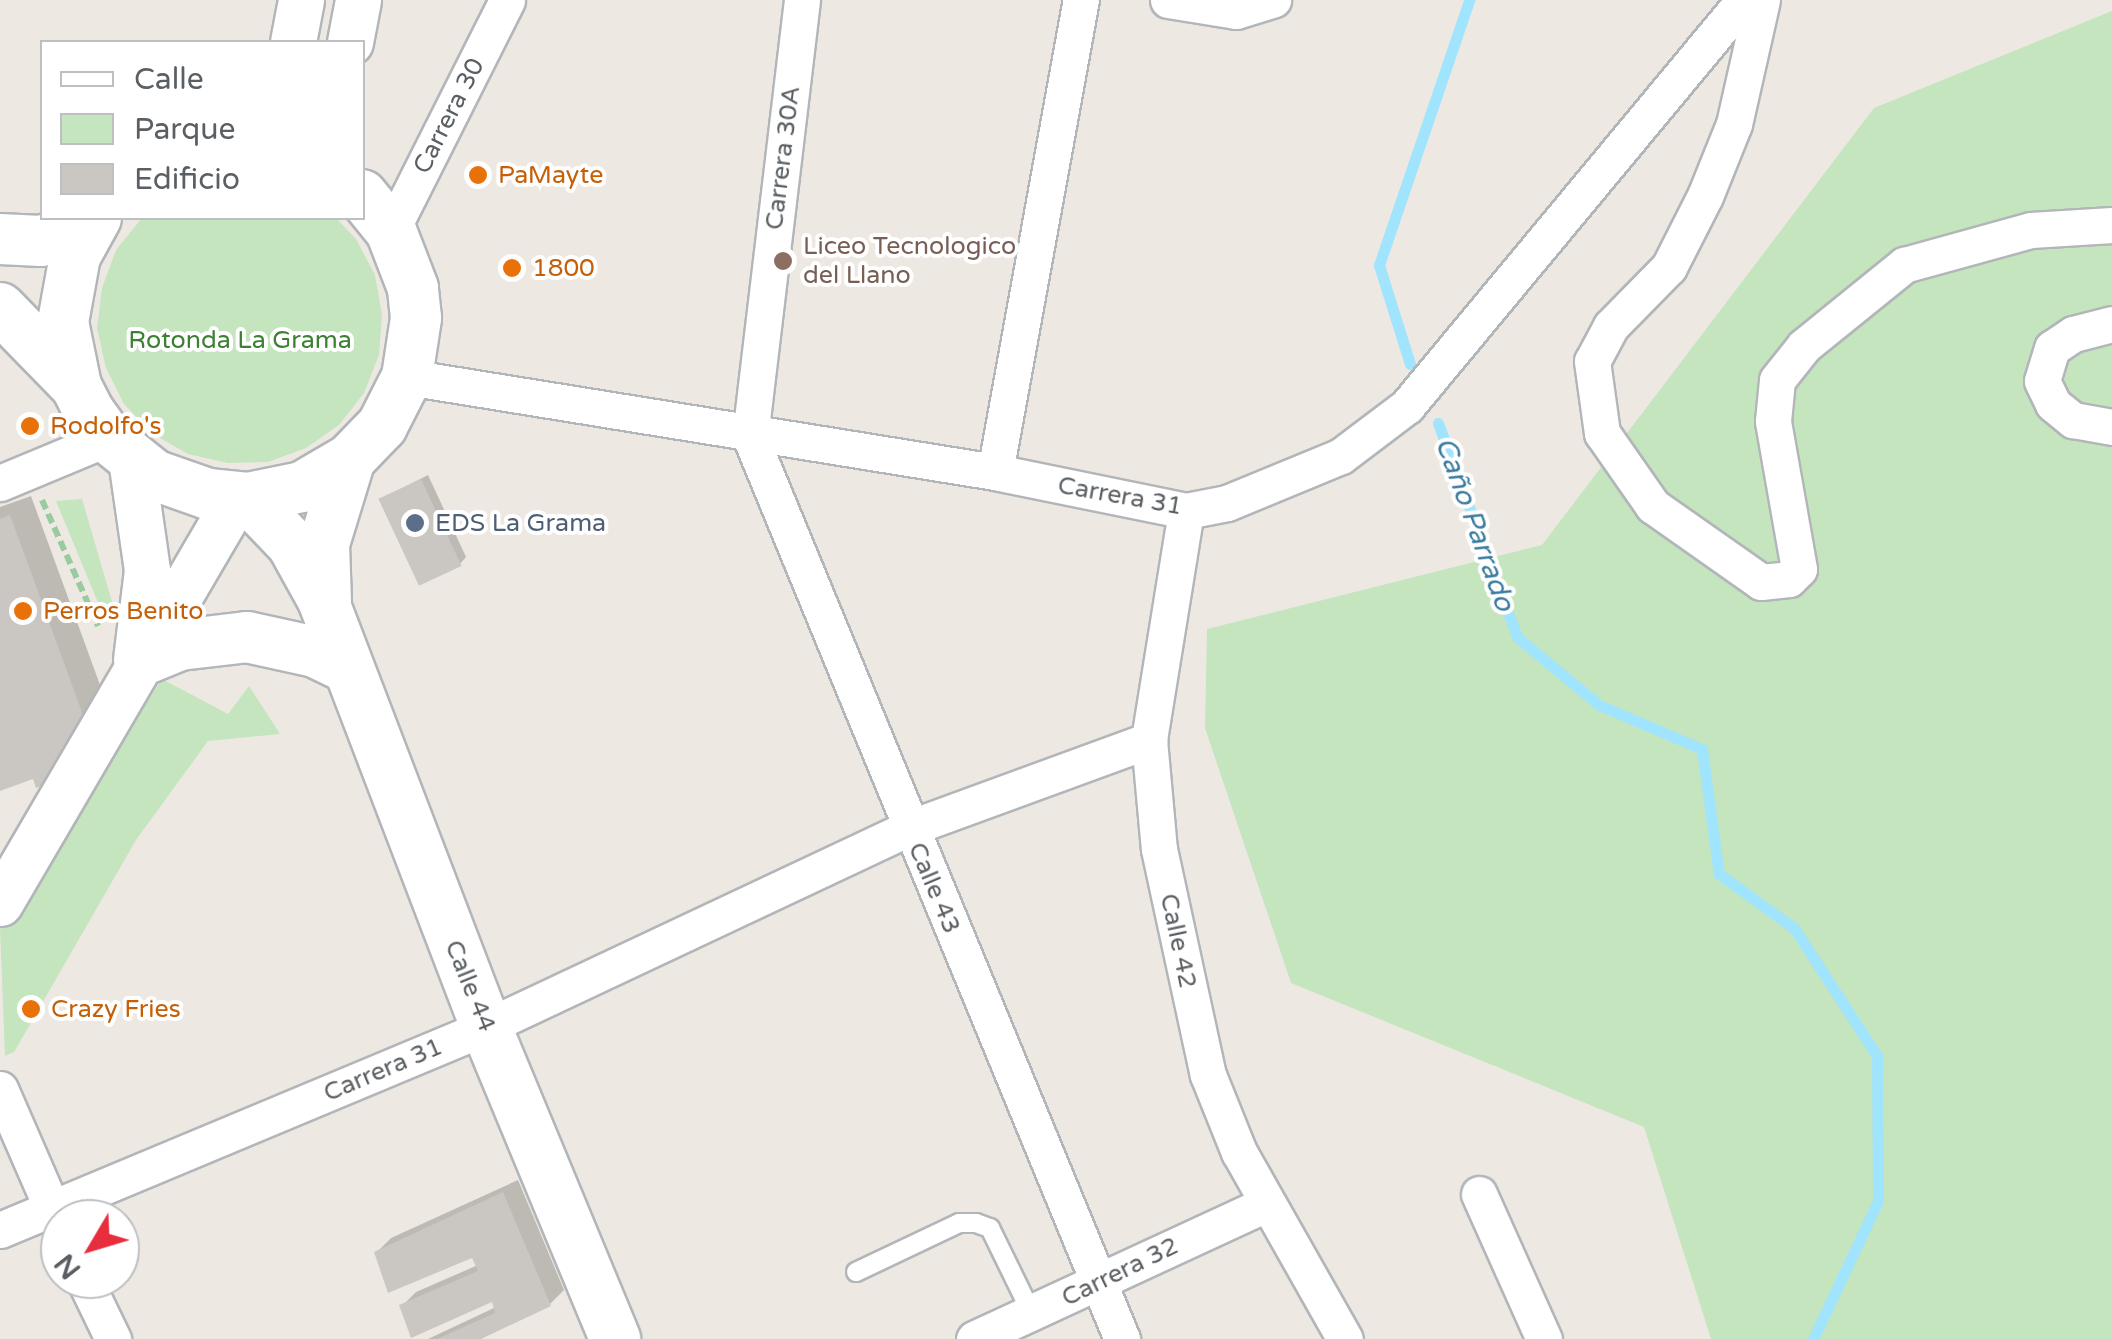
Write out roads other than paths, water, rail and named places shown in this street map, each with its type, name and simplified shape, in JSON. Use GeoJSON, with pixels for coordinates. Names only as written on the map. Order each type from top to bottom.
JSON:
{"type":"FeatureCollection","features":[{"type":"Feature","properties":{"kind":"main road"},"geometry":{"type":"LineString","coordinates":[[0,308],[76,386],[119,448],[180,487],[242,497],[302,487],[350,460],[382,426],[407,377],[416,318],[413,288],[377,213]]}},
{"type":"Feature","properties":{"kind":"main road"},"geometry":{"type":"LineString","coordinates":[[0,239],[41,241],[93,222]]}},
{"type":"Feature","properties":{"kind":"main road"},"geometry":{"type":"LineString","coordinates":[[76,386],[63,322],[66,288],[93,222]]}},
{"type":"Feature","properties":{"kind":"main road","name":"Calle 44"},"geometry":{"type":"LineString","coordinates":[[339,649],[323,588],[324,544],[350,460]]}},
{"type":"Feature","properties":{"kind":"main road","name":"Calle 44"},"geometry":{"type":"LineString","coordinates":[[242,497],[310,572],[486,1027],[615,1339]]}},
{"type":"Feature","properties":{"kind":"main road"},"geometry":{"type":"LineString","coordinates":[[140,670],[180,645],[248,637],[315,652],[339,649]]}},
{"type":"Feature","properties":{"kind":"street"},"geometry":{"type":"LineString","coordinates":[[293,40],[301,0]]}},
{"type":"Feature","properties":{"kind":"street"},"geometry":{"type":"LineString","coordinates":[[350,40],[358,0]]}},
{"type":"Feature","properties":{"kind":"street","name":"Carrera 30"},"geometry":{"type":"LineString","coordinates":[[377,213],[508,0]]}},
{"type":"Feature","properties":{"kind":"street","name":"Carrera 30A"},"geometry":{"type":"LineString","coordinates":[[750,436],[802,0]]}},
{"type":"Feature","properties":{"kind":"street"},"geometry":{"type":"LineString","coordinates":[[995,472],[1081,0]]}},
{"type":"Feature","properties":{"kind":"street"},"geometry":{"type":"LineString","coordinates":[[1168,0],[1236,11],[1272,1]]}},
{"type":"Feature","properties":{"kind":"street","name":"Carrera 31"},"geometry":{"type":"LineString","coordinates":[[407,377],[750,436],[995,472],[1186,511],[1305,475],[1407,406],[1744,0]]}},
{"type":"Feature","properties":{"kind":"street"},"geometry":{"type":"LineString","coordinates":[[1762,0],[1734,124],[1705,196],[1669,267],[1611,326],[1592,361],[1602,433],[1653,506],[1761,582],[1788,579],[1799,569],[1773,421],[1777,380],[1804,346],[1904,266],[2032,230],[2112,224]]}},
{"type":"Feature","properties":{"kind":"street"},"geometry":{"type":"LineString","coordinates":[[2112,324],[2073,334],[2052,348],[2042,381],[2053,404],[2073,420],[2112,427]]}},
{"type":"Feature","properties":{"kind":"street","name":"Calle 43"},"geometry":{"type":"LineString","coordinates":[[750,436],[908,828],[1122,1339]]}},
{"type":"Feature","properties":{"kind":"street"},"geometry":{"type":"LineString","coordinates":[[15,478],[119,448],[147,570],[140,670]]}},
{"type":"Feature","properties":{"kind":"street"},"geometry":{"type":"LineString","coordinates":[[0,903],[17,846],[140,670],[242,497]]}},
{"type":"Feature","properties":{"kind":"street","name":"Calle 42"},"geometry":{"type":"LineString","coordinates":[[1186,511],[1148,740],[1158,849],[1200,1049],[1266,1204],[1344,1339]]}},
{"type":"Feature","properties":{"kind":"street","name":"Carrera 31"},"geometry":{"type":"LineString","coordinates":[[99,1199],[486,1027],[908,828],[1148,740]]}},
{"type":"Feature","properties":{"kind":"street"},"geometry":{"type":"LineString","coordinates":[[0,1089],[48,1199]]}},
{"type":"Feature","properties":{"kind":"street"},"geometry":{"type":"LineString","coordinates":[[1478,1194],[1544,1339]]}},
{"type":"Feature","properties":{"kind":"street","name":"Carrera 32"},"geometry":{"type":"LineString","coordinates":[[974,1339],[1266,1204]]}},
{"type":"Feature","properties":{"kind":"street","name":"Carrera 31"},"geometry":{"type":"LineString","coordinates":[[0,1230],[40,1221]]}},
{"type":"Feature","properties":{"kind":"street"},"geometry":{"type":"LineString","coordinates":[[93,1299],[112,1339]]}},
{"type":"Feature","properties":{"kind":"lane"},"geometry":{"type":"LineString","coordinates":[[856,1272],[959,1223],[976,1223],[990,1228],[1032,1314]]}},
{"type":"Feature","properties":{"kind":"waterway","name":"Caño Parrado"},"geometry":{"type":"LineString","coordinates":[[1410,364],[1379,265],[1469,0]]}},
{"type":"Feature","properties":{"kind":"waterway","name":"Caño Parrado"},"geometry":{"type":"LineString","coordinates":[[1438,423],[1517,637],[1599,705],[1702,749],[1719,874],[1794,928],[1877,1056],[1878,1201],[1813,1339]]}},
{"type":"Feature","properties":{"kind":"place","name":"PaMayte"},"geometry":{"type":"Point","coordinates":[478,175]}},
{"type":"Feature","properties":{"kind":"place","name":"Liceo Tecnologico del Llano"},"geometry":{"type":"Point","coordinates":[783,261]}},
{"type":"Feature","properties":{"kind":"place","name":"1800"},"geometry":{"type":"Point","coordinates":[512,268]}},
{"type":"Feature","properties":{"kind":"place","name":"Rodolfo's"},"geometry":{"type":"Point","coordinates":[30,426]}},
{"type":"Feature","properties":{"kind":"place","name":"EDS La Grama"},"geometry":{"type":"Point","coordinates":[415,523]}},
{"type":"Feature","properties":{"kind":"place","name":"Perros Benito"},"geometry":{"type":"Point","coordinates":[23,611]}},
{"type":"Feature","properties":{"kind":"place","name":"Crazy Fries"},"geometry":{"type":"Point","coordinates":[31,1009]}},
{"type":"Feature","properties":{"kind":"park label","name":"Rotonda La Grama"},"geometry":{"type":"Point","coordinates":[240,340]}}]}
